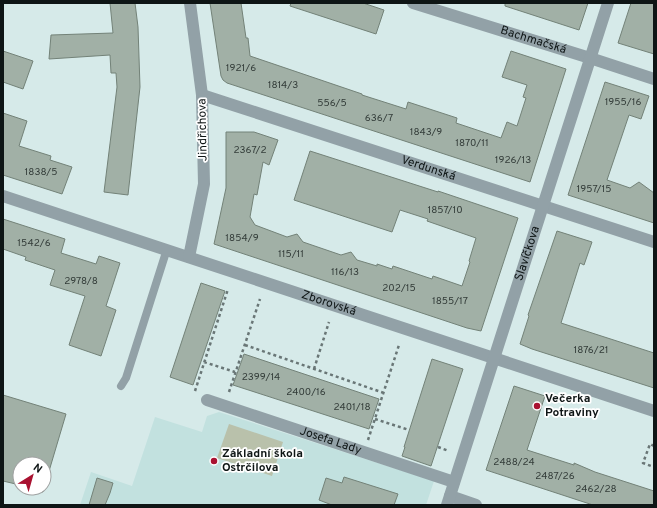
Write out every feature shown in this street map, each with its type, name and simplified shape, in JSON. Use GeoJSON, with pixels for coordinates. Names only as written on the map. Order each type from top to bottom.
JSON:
{"type":"FeatureCollection","features":[{"type":"Feature","properties":{"kind":"street","name":"Jindřichova"},"geometry":{"type":"LineString","coordinates":[[190,3],[202,95],[204,184],[190,257]]}},
{"type":"Feature","properties":{"kind":"street","name":"Bachmačská"},"geometry":{"type":"LineString","coordinates":[[413,3],[654,79]]}},
{"type":"Feature","properties":{"kind":"street","name":"Slavíčkova"},"geometry":{"type":"LineString","coordinates":[[449,501],[542,205],[608,3]]}},
{"type":"Feature","properties":{"kind":"street","name":"Verdunská"},"geometry":{"type":"LineString","coordinates":[[202,95],[654,242]]}},
{"type":"Feature","properties":{"kind":"street","name":"Zborovská"},"geometry":{"type":"LineString","coordinates":[[3,196],[654,411]]}},
{"type":"Feature","properties":{"kind":"street","name":"Josefa Lady"},"geometry":{"type":"LineString","coordinates":[[207,400],[454,482]]}},
{"type":"Feature","properties":{"kind":"street"},"geometry":{"type":"LineString","coordinates":[[449,501],[476,505]]}},
{"type":"Feature","properties":{"kind":"lane"},"geometry":{"type":"LineString","coordinates":[[121,386],[129,370],[167,249]]}},
{"type":"Feature","properties":{"kind":"path"},"geometry":{"type":"LineString","coordinates":[[193,395],[228,289]]}},
{"type":"Feature","properties":{"kind":"path"},"geometry":{"type":"LineString","coordinates":[[224,406],[260,300]]}},
{"type":"Feature","properties":{"kind":"path"},"geometry":{"type":"LineString","coordinates":[[314,369],[329,322]]}},
{"type":"Feature","properties":{"kind":"path"},"geometry":{"type":"LineString","coordinates":[[244,345],[384,393]]}},
{"type":"Feature","properties":{"kind":"path"},"geometry":{"type":"LineString","coordinates":[[364,453],[399,345]]}},
{"type":"Feature","properties":{"kind":"path"},"geometry":{"type":"LineString","coordinates":[[204,362],[235,372]]}},
{"type":"Feature","properties":{"kind":"path"},"geometry":{"type":"LineString","coordinates":[[375,419],[410,430]]}},
{"type":"Feature","properties":{"kind":"path"},"geometry":{"type":"LineString","coordinates":[[654,446],[650,444],[643,462],[654,466]]}},
{"type":"Feature","properties":{"kind":"shaded area"},"geometry":{"type":"Polygon","coordinates":[[[219,412],[434,481],[426,505],[80,505],[91,472],[132,486],[155,417],[202,432],[207,416],[219,412]]]}},
{"type":"Feature","properties":{"kind":"green space"},"geometry":{"type":"Polygon","coordinates":[[[229,424],[283,442],[272,476],[217,458],[229,424]]]}},
{"type":"Feature","properties":{"kind":"building"},"geometry":{"type":"Polygon","coordinates":[[[110,3],[135,3],[138,27],[140,87],[128,195],[104,192],[117,87],[116,73],[111,73],[110,55],[49,59],[51,35],[113,33],[110,3]]]}},
{"type":"Feature","properties":{"kind":"building"},"geometry":{"type":"Polygon","coordinates":[[[210,3],[241,3],[250,56],[406,109],[408,102],[457,118],[456,123],[501,138],[507,122],[517,126],[526,98],[523,97],[527,85],[502,77],[511,51],[566,69],[530,182],[227,83],[221,76],[210,3]]]}},
{"type":"Feature","properties":{"kind":"building"},"geometry":{"type":"Polygon","coordinates":[[[291,3],[363,3],[384,10],[376,34],[290,6],[291,3]]]}},
{"type":"Feature","properties":{"kind":"building"},"geometry":{"type":"Polygon","coordinates":[[[505,3],[588,3],[579,30],[505,6],[505,3]]]}},
{"type":"Feature","properties":{"kind":"building"},"geometry":{"type":"Polygon","coordinates":[[[631,3],[654,3],[654,54],[618,43],[631,3]]]}},
{"type":"Feature","properties":{"kind":"building"},"geometry":{"type":"Polygon","coordinates":[[[3,51],[33,61],[23,89],[3,82],[3,51]]]}},
{"type":"Feature","properties":{"kind":"building"},"geometry":{"type":"Polygon","coordinates":[[[605,82],[649,96],[641,119],[629,115],[607,180],[630,188],[639,182],[654,193],[654,223],[568,195],[605,82]]]}},
{"type":"Feature","properties":{"kind":"building"},"geometry":{"type":"Polygon","coordinates":[[[3,113],[27,121],[19,146],[51,156],[50,160],[72,167],[62,194],[3,175],[3,113]]]}},
{"type":"Feature","properties":{"kind":"building"},"geometry":{"type":"Polygon","coordinates":[[[226,132],[254,132],[278,140],[269,165],[263,162],[257,195],[254,194],[250,217],[255,225],[287,237],[297,234],[303,242],[341,255],[351,252],[357,260],[377,266],[377,264],[392,269],[393,266],[432,279],[433,276],[462,286],[476,238],[427,221],[428,219],[400,210],[392,232],[294,200],[310,151],[518,218],[481,331],[467,328],[214,244],[226,188],[226,132]]]}},
{"type":"Feature","properties":{"kind":"building"},"geometry":{"type":"Polygon","coordinates":[[[3,219],[65,239],[61,253],[96,264],[99,256],[120,263],[106,306],[116,310],[101,356],[69,345],[85,296],[50,285],[55,270],[25,260],[26,257],[3,249],[3,219]]]}},
{"type":"Feature","properties":{"kind":"building"},"geometry":{"type":"Polygon","coordinates":[[[557,231],[592,242],[584,265],[580,263],[561,323],[654,353],[654,388],[520,344],[529,316],[528,315],[557,231]]]}},
{"type":"Feature","properties":{"kind":"building"},"geometry":{"type":"Polygon","coordinates":[[[201,283],[225,291],[193,385],[170,377],[201,283]]]}},
{"type":"Feature","properties":{"kind":"building"},"geometry":{"type":"Polygon","coordinates":[[[244,354],[379,399],[369,429],[233,385],[244,354]]]}},
{"type":"Feature","properties":{"kind":"building"},"geometry":{"type":"Polygon","coordinates":[[[432,359],[463,369],[431,466],[402,456],[432,359]]]}},
{"type":"Feature","properties":{"kind":"building"},"geometry":{"type":"Polygon","coordinates":[[[514,386],[545,396],[527,450],[574,465],[574,463],[595,472],[654,491],[654,505],[593,505],[486,470],[514,386]]]}},
{"type":"Feature","properties":{"kind":"building"},"geometry":{"type":"Polygon","coordinates":[[[3,395],[66,414],[52,461],[52,456],[12,456],[12,483],[3,481],[3,395]]]}},
{"type":"Feature","properties":{"kind":"building"},"geometry":{"type":"Polygon","coordinates":[[[344,477],[398,494],[394,505],[332,505],[319,500],[326,478],[342,483],[344,477]]]}},
{"type":"Feature","properties":{"kind":"building"},"geometry":{"type":"Polygon","coordinates":[[[97,478],[113,483],[105,505],[89,505],[97,478]]]}},
{"type":"Feature","properties":{"kind":"place","name":"Večerka Potraviny"},"geometry":{"type":"Point","coordinates":[537,406]}},
{"type":"Feature","properties":{"kind":"place","name":"Základní škola Ostrčilova"},"geometry":{"type":"Point","coordinates":[214,461]}}]}
